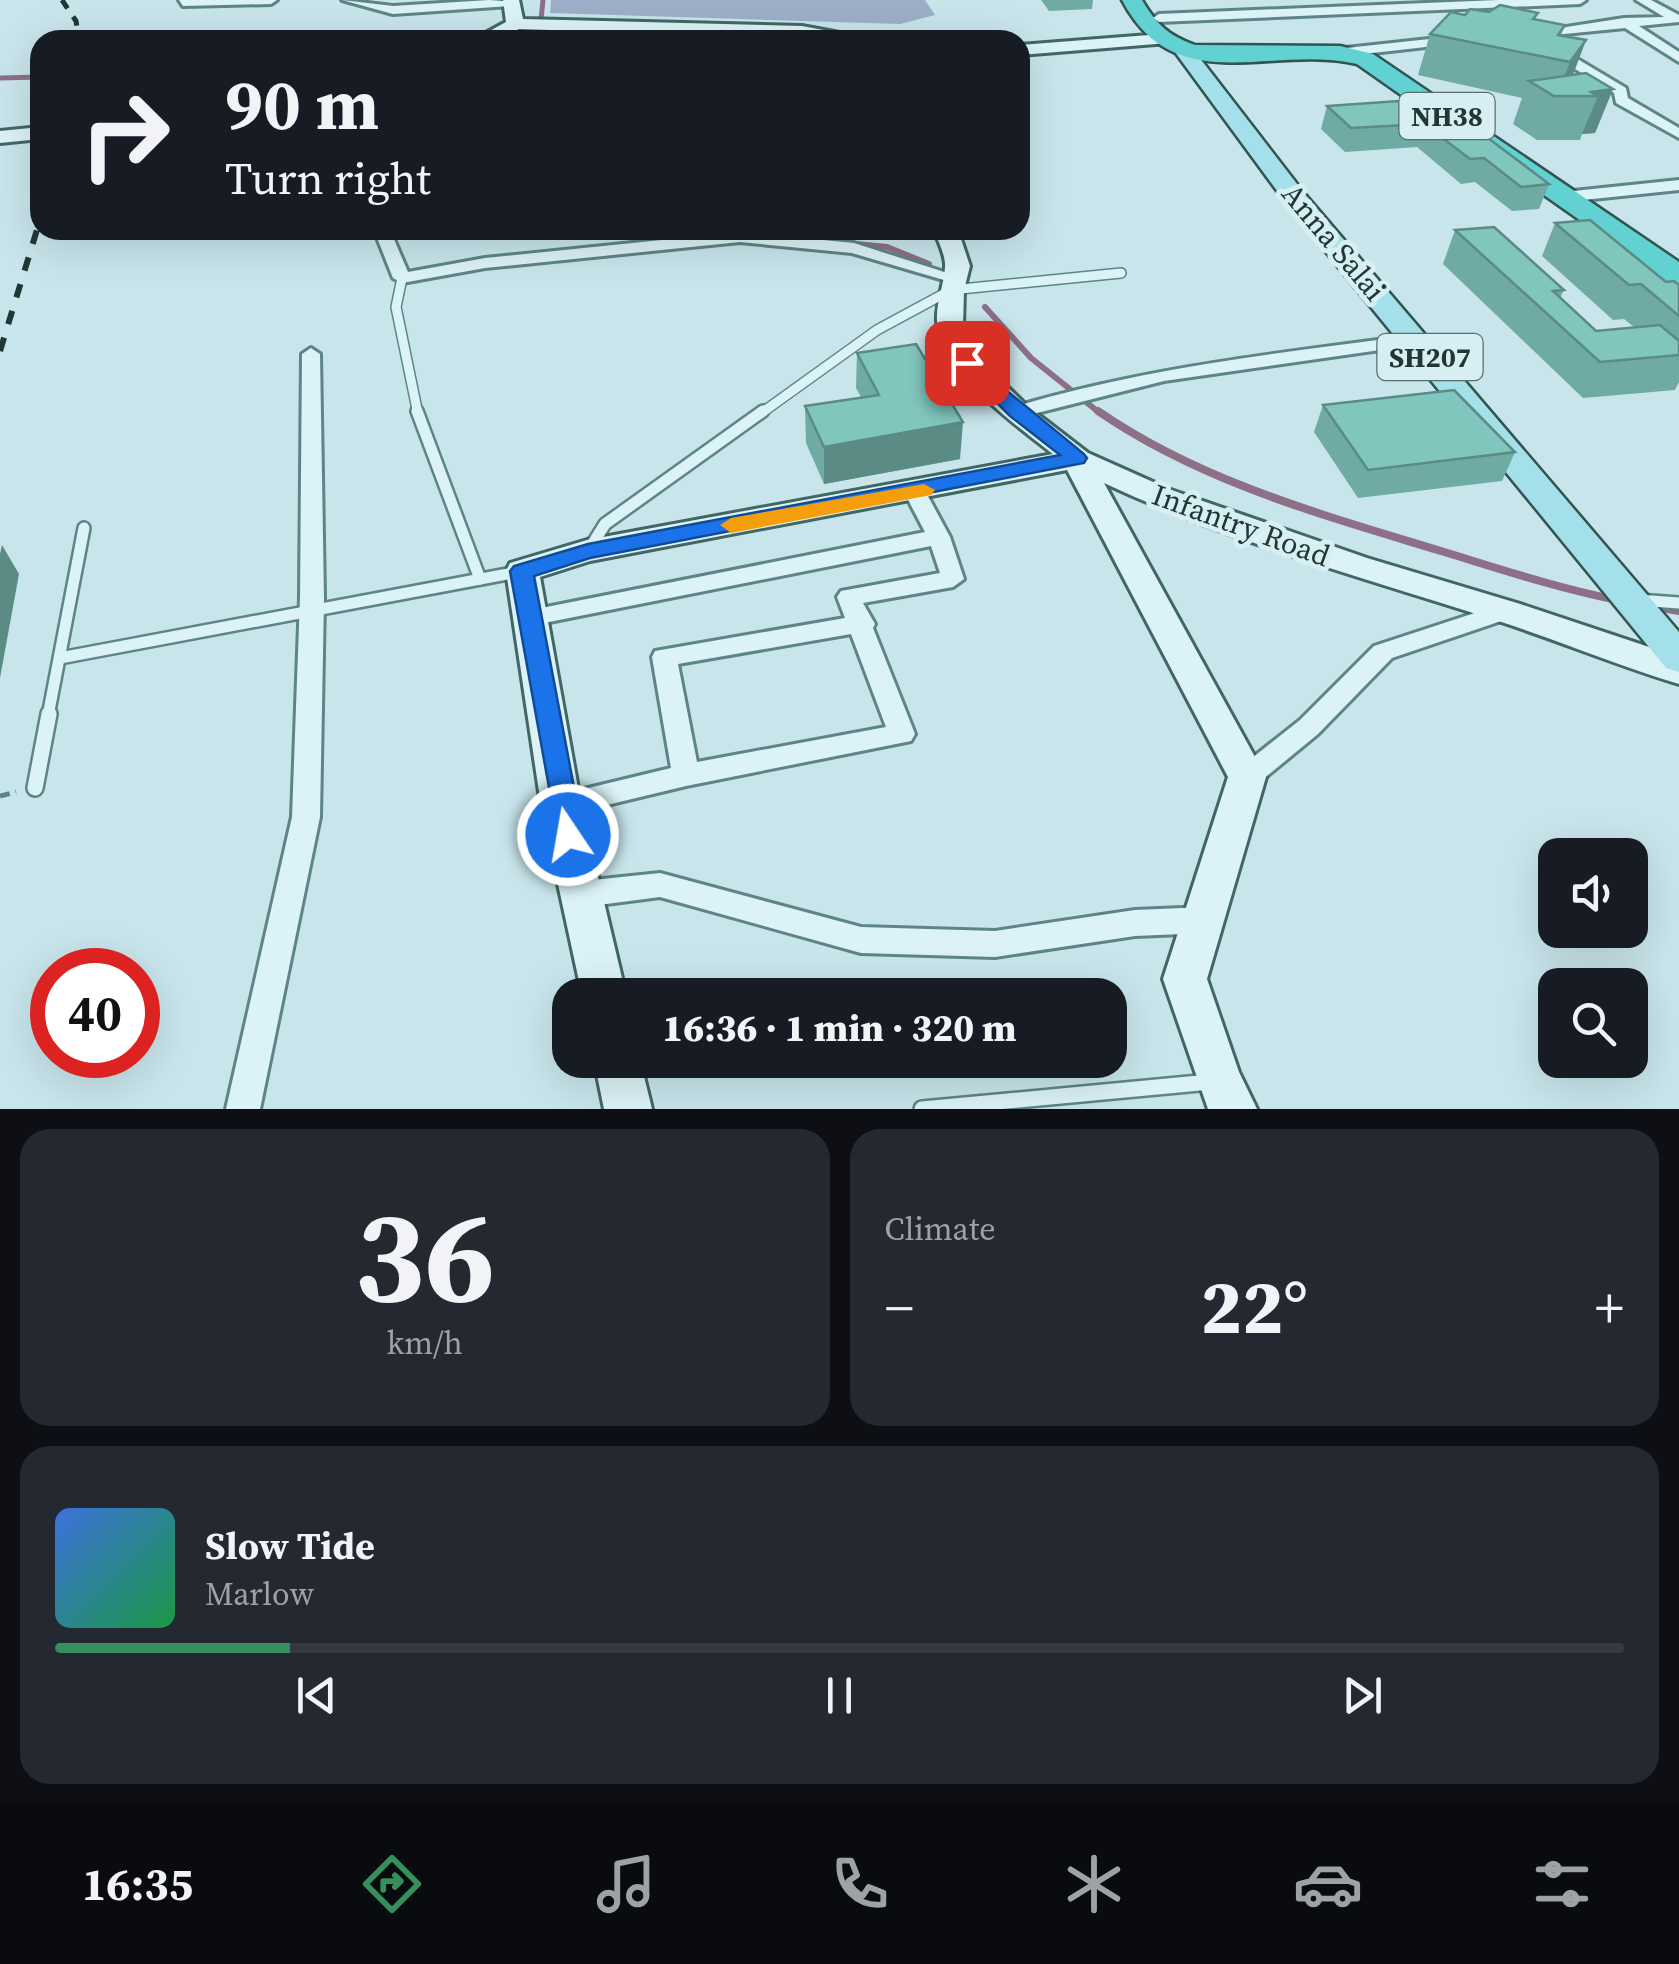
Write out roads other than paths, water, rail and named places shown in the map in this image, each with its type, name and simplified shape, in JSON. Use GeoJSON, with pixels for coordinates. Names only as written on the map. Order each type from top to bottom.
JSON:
{"type":"FeatureCollection","features":[{"type":"Feature","properties":{"kind":"highway","name":"Anna Salai"},"geometry":{"type":"LineString","coordinates":[[1132,0],[1149,30],[1164,27]]}},
{"type":"Feature","properties":{"kind":"highway","name":"NH38"},"geometry":{"type":"LineString","coordinates":[[1164,27],[1346,52],[1365,59],[1679,276]]}},
{"type":"Feature","properties":{"kind":"main road","name":"Anna Salai"},"geometry":{"type":"LineString","coordinates":[[1164,27],[1295,198],[1679,658]]}},
{"type":"Feature","properties":{"kind":"street"},"geometry":{"type":"LineString","coordinates":[[184,2],[271,0]]}},
{"type":"Feature","properties":{"kind":"street"},"geometry":{"type":"LineString","coordinates":[[348,0],[393,10],[511,1],[516,24]]}},
{"type":"Feature","properties":{"kind":"street"},"geometry":{"type":"LineString","coordinates":[[1030,48],[1164,27],[1484,2],[1580,0]]}},
{"type":"Feature","properties":{"kind":"street"},"geometry":{"type":"LineString","coordinates":[[1642,0],[1678,19]]}},
{"type":"Feature","properties":{"kind":"street"},"geometry":{"type":"LineString","coordinates":[[1678,19],[1526,34],[1621,91],[1621,100],[1679,134]]}},
{"type":"Feature","properties":{"kind":"street"},"geometry":{"type":"LineString","coordinates":[[1624,22],[1679,58]]}},
{"type":"Feature","properties":{"kind":"street"},"geometry":{"type":"LineString","coordinates":[[503,30],[516,24],[761,30]]}},
{"type":"Feature","properties":{"kind":"street"},"geometry":{"type":"LineString","coordinates":[[1346,52],[1466,39]]}},
{"type":"Feature","properties":{"kind":"street"},"geometry":{"type":"LineString","coordinates":[[0,137],[30,133]]}},
{"type":"Feature","properties":{"kind":"street"},"geometry":{"type":"LineString","coordinates":[[1564,197],[1679,185]]}},
{"type":"Feature","properties":{"kind":"street"},"geometry":{"type":"LineString","coordinates":[[386,240],[402,278],[485,263],[711,240]]}},
{"type":"Feature","properties":{"kind":"street"},"geometry":{"type":"LineString","coordinates":[[771,240],[854,248],[952,284]]}},
{"type":"Feature","properties":{"kind":"street","name":"Infantry Road"},"geometry":{"type":"LineString","coordinates":[[949,240],[958,266],[952,284],[950,326],[967,363],[1017,412],[1077,458],[1160,497],[1355,566],[1505,610],[1679,671]]}},
{"type":"Feature","properties":{"kind":"street"},"geometry":{"type":"LineString","coordinates":[[1017,412],[1076,392],[1416,340]]}},
{"type":"Feature","properties":{"kind":"street"},"geometry":{"type":"LineString","coordinates":[[243,1109],[306,817],[311,354]]}},
{"type":"Feature","properties":{"kind":"street"},"geometry":{"type":"LineString","coordinates":[[600,978],[562,805],[522,571],[588,551],[915,492],[1077,458],[1102,514],[1217,709],[1247,777]]}},
{"type":"Feature","properties":{"kind":"street"},"geometry":{"type":"LineString","coordinates":[[562,805],[686,775],[902,734],[849,596],[954,579],[939,538],[915,492]]}},
{"type":"Feature","properties":{"kind":"street"},"geometry":{"type":"LineString","coordinates":[[529,618],[939,538]]}},
{"type":"Feature","properties":{"kind":"street"},"geometry":{"type":"LineString","coordinates":[[1226,1095],[1185,980],[1247,777],[1309,727],[1383,652],[1505,610]]}},
{"type":"Feature","properties":{"kind":"street"},"geometry":{"type":"LineString","coordinates":[[686,775],[664,657],[862,624]]}},
{"type":"Feature","properties":{"kind":"street"},"geometry":{"type":"LineString","coordinates":[[582,894],[660,885],[861,940],[995,944],[1136,923],[1206,920]]}},
{"type":"Feature","properties":{"kind":"street"},"geometry":{"type":"LineString","coordinates":[[621,1078],[628,1109]]}},
{"type":"Feature","properties":{"kind":"lane"},"geometry":{"type":"LineString","coordinates":[[588,551],[605,524],[877,330],[952,284],[1121,273]]}},
{"type":"Feature","properties":{"kind":"lane"},"geometry":{"type":"LineString","coordinates":[[402,278],[396,307],[418,411],[480,579]]}},
{"type":"Feature","properties":{"kind":"lane"},"geometry":{"type":"LineString","coordinates":[[35,788],[84,528]]}},
{"type":"Feature","properties":{"kind":"lane"},"geometry":{"type":"LineString","coordinates":[[60,658],[522,571]]}},
{"type":"Feature","properties":{"kind":"lane"},"geometry":{"type":"LineString","coordinates":[[1630,600],[1679,602]]}},
{"type":"Feature","properties":{"kind":"lane"},"geometry":{"type":"LineString","coordinates":[[922,1109],[1226,1095]]}},
{"type":"Feature","properties":{"kind":"waterway"},"geometry":{"type":"LineString","coordinates":[[541,20],[543,0]]}},
{"type":"Feature","properties":{"kind":"waterway"},"geometry":{"type":"LineString","coordinates":[[0,78],[30,77]]}},
{"type":"Feature","properties":{"kind":"waterway"},"geometry":{"type":"LineString","coordinates":[[815,240],[887,247],[929,264]]}},
{"type":"Feature","properties":{"kind":"waterway"},"geometry":{"type":"LineString","coordinates":[[985,307],[1031,358],[1101,414]]}},
{"type":"Feature","properties":{"kind":"waterway"},"geometry":{"type":"LineString","coordinates":[[1098,411],[1178,458],[1264,494],[1507,571],[1617,600]]}},
{"type":"Feature","properties":{"kind":"waterway"},"geometry":{"type":"LineString","coordinates":[[1650,606],[1679,611]]}},
{"type":"Feature","properties":{"kind":"railway"},"geometry":{"type":"LineString","coordinates":[[62,0],[77,30]]}},
{"type":"Feature","properties":{"kind":"railway"},"geometry":{"type":"LineString","coordinates":[[0,351],[34,240]]}}]}
